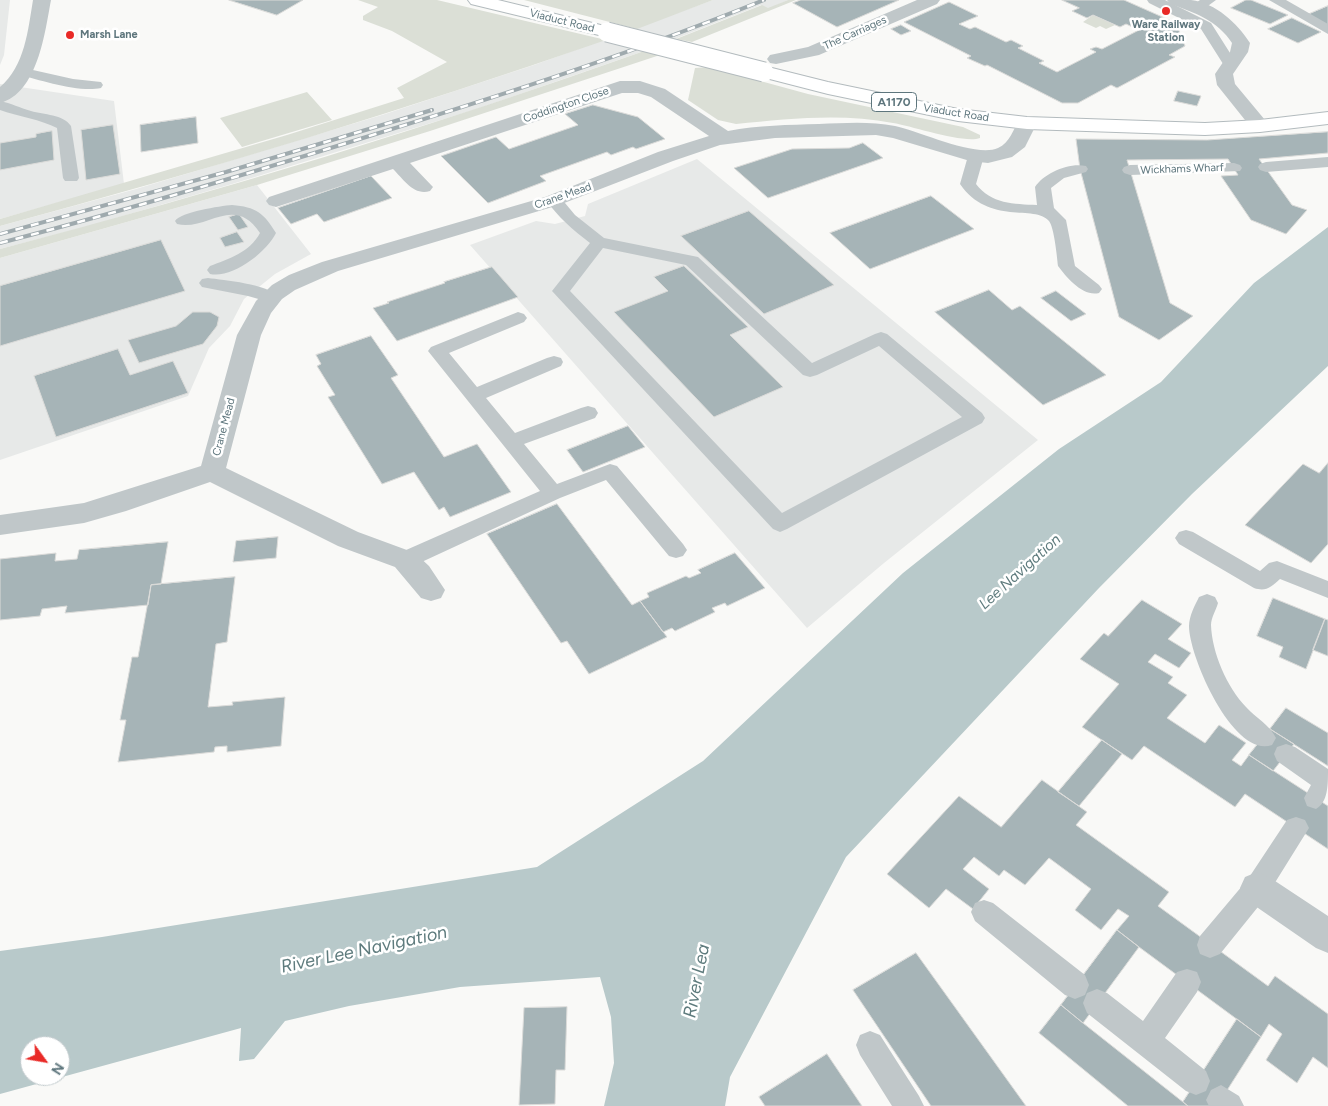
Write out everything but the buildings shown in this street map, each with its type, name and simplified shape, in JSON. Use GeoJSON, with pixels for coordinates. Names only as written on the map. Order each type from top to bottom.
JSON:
{"type":"FeatureCollection","features":[{"type":"Feature","properties":{"kind":"main road","name":"Viaduct Road"},"geometry":{"type":"LineString","coordinates":[[477,0],[607,32],[770,66],[828,88],[958,114],[1027,123],[1159,129],[1260,126],[1328,118]]}},
{"type":"Feature","properties":{"kind":"street"},"geometry":{"type":"LineString","coordinates":[[0,97],[8,92],[24,72],[32,52],[42,0]]}},
{"type":"Feature","properties":{"kind":"street","name":"The Carriages"},"geometry":{"type":"LineString","coordinates":[[770,66],[813,51],[931,0]]}},
{"type":"Feature","properties":{"kind":"street"},"geometry":{"type":"LineString","coordinates":[[1176,0],[1203,4],[1236,32],[1241,42],[1239,52],[1224,74],[1226,85],[1260,126]]}},
{"type":"Feature","properties":{"kind":"street","name":"Coddington Close"},"geometry":{"type":"LineString","coordinates":[[276,202],[620,87],[640,87],[658,92],[725,138]]}},
{"type":"Feature","properties":{"kind":"street","name":"Crane Mead"},"geometry":{"type":"LineString","coordinates":[[212,472],[249,334],[256,316],[269,297],[286,285],[307,275],[554,200],[685,150],[725,138],[760,132],[884,130],[976,156],[992,156],[1005,153],[1016,147],[1023,137],[1027,123]]}},
{"type":"Feature","properties":{"kind":"street"},"geometry":{"type":"LineString","coordinates":[[398,162],[423,187]]}},
{"type":"Feature","properties":{"kind":"street","name":"Crane Mead"},"geometry":{"type":"LineString","coordinates":[[0,525],[84,513],[212,472],[348,539],[405,560],[431,590]]}},
{"type":"Feature","properties":{"kind":"street"},"geometry":{"type":"LineString","coordinates":[[1257,888],[1328,936]]}},
{"type":"Feature","properties":{"kind":"lane"},"geometry":{"type":"LineString","coordinates":[[1154,0],[1206,26],[1230,64]]}},
{"type":"Feature","properties":{"kind":"lane"},"geometry":{"type":"LineString","coordinates":[[1276,0],[1328,30]]}},
{"type":"Feature","properties":{"kind":"lane"},"geometry":{"type":"LineString","coordinates":[[24,72],[73,84],[96,85]]}},
{"type":"Feature","properties":{"kind":"lane"},"geometry":{"type":"LineString","coordinates":[[0,105],[28,115],[53,120],[64,126],[71,178]]}},
{"type":"Feature","properties":{"kind":"lane"},"geometry":{"type":"LineString","coordinates":[[976,156],[968,184],[978,198],[1006,208],[1046,210],[1058,220],[1067,266],[1073,274],[1094,289]]}},
{"type":"Feature","properties":{"kind":"lane"},"geometry":{"type":"LineString","coordinates":[[1266,167],[1328,162]]}},
{"type":"Feature","properties":{"kind":"lane","name":"Wickhams Wharf"},"geometry":{"type":"LineString","coordinates":[[1130,170],[1234,168]]}},
{"type":"Feature","properties":{"kind":"lane"},"geometry":{"type":"LineString","coordinates":[[1046,210],[1043,187],[1058,175],[1080,170]]}},
{"type":"Feature","properties":{"kind":"lane"},"geometry":{"type":"LineString","coordinates":[[554,200],[569,218],[599,242],[692,261],[810,371],[881,338],[975,418],[780,524],[561,291],[599,242]]}},
{"type":"Feature","properties":{"kind":"lane"},"geometry":{"type":"LineString","coordinates":[[183,221],[230,209],[252,214],[260,220],[268,233],[265,241],[256,250],[212,276],[269,297]]}},
{"type":"Feature","properties":{"kind":"lane"},"geometry":{"type":"LineString","coordinates":[[518,318],[437,351],[553,492]]}},
{"type":"Feature","properties":{"kind":"lane"},"geometry":{"type":"LineString","coordinates":[[473,396],[554,362]]}},
{"type":"Feature","properties":{"kind":"lane"},"geometry":{"type":"LineString","coordinates":[[511,442],[588,413]]}},
{"type":"Feature","properties":{"kind":"lane"},"geometry":{"type":"LineString","coordinates":[[405,560],[553,492],[610,471],[676,550]]}},
{"type":"Feature","properties":{"kind":"lane"},"geometry":{"type":"LineString","coordinates":[[1186,538],[1262,582],[1277,569],[1328,590]]}},
{"type":"Feature","properties":{"kind":"lane"},"geometry":{"type":"LineString","coordinates":[[1207,603],[1200,623],[1204,646],[1214,672],[1228,702],[1246,723],[1264,738]]}},
{"type":"Feature","properties":{"kind":"lane"},"geometry":{"type":"LineString","coordinates":[[1286,754],[1324,788]]}},
{"type":"Feature","properties":{"kind":"lane"},"geometry":{"type":"LineString","coordinates":[[1210,945],[1257,888],[1296,828]]}},
{"type":"Feature","properties":{"kind":"lane"},"geometry":{"type":"LineString","coordinates":[[984,912],[1075,985]]}},
{"type":"Feature","properties":{"kind":"lane"},"geometry":{"type":"LineString","coordinates":[[1146,1042],[1187,982]]}},
{"type":"Feature","properties":{"kind":"lane"},"geometry":{"type":"LineString","coordinates":[[1097,1003],[1196,1081]]}},
{"type":"Feature","properties":{"kind":"lane"},"geometry":{"type":"LineString","coordinates":[[870,1046],[908,1106]]}},
{"type":"Feature","properties":{"kind":"shaded area"},"geometry":{"type":"Polygon","coordinates":[[[0,0],[10,0],[4,55],[0,65],[0,0]]]}},
{"type":"Feature","properties":{"kind":"shaded area"},"geometry":{"type":"Polygon","coordinates":[[[358,0],[437,0],[606,40],[456,91],[304,139],[153,184],[0,226],[0,219],[287,135],[404,98],[397,88],[447,62],[392,31],[363,20],[363,16],[378,7],[358,0]]]}},
{"type":"Feature","properties":{"kind":"shaded area"},"geometry":{"type":"Polygon","coordinates":[[[524,0],[713,0],[637,29],[524,0]]]}},
{"type":"Feature","properties":{"kind":"shaded area"},"geometry":{"type":"Polygon","coordinates":[[[713,0],[788,0],[768,9],[761,5],[647,50],[480,108],[232,184],[89,226],[0,249],[0,226],[136,189],[382,115],[534,65],[713,0]]]}},
{"type":"Feature","properties":{"kind":"shaded area"},"geometry":{"type":"Polygon","coordinates":[[[788,0],[796,0],[692,42],[676,39],[762,5],[768,8],[788,0]]]}},
{"type":"Feature","properties":{"kind":"shaded area"},"geometry":{"type":"Polygon","coordinates":[[[1093,15],[1115,25],[1106,29],[1100,26],[1096,28],[1083,22],[1093,15]]]}},
{"type":"Feature","properties":{"kind":"shaded area"},"geometry":{"type":"Polygon","coordinates":[[[647,50],[663,54],[430,131],[257,185],[0,258],[0,249],[163,205],[325,157],[487,105],[647,50]]]}},
{"type":"Feature","properties":{"kind":"shaded area"},"geometry":{"type":"Polygon","coordinates":[[[709,67],[808,94],[963,127],[980,135],[980,138],[962,139],[893,123],[854,118],[814,118],[736,124],[718,120],[688,100],[695,68],[709,67]]]}},
{"type":"Feature","properties":{"kind":"shaded area"},"geometry":{"type":"Polygon","coordinates":[[[0,84],[114,101],[124,184],[0,219],[0,84]]]}},
{"type":"Feature","properties":{"kind":"shaded area"},"geometry":{"type":"Polygon","coordinates":[[[307,92],[332,120],[242,147],[220,118],[307,92]]]}},
{"type":"Feature","properties":{"kind":"shaded area"},"geometry":{"type":"Polygon","coordinates":[[[697,159],[1038,440],[884,563],[807,628],[470,245],[536,221],[555,224],[585,216],[588,204],[697,159]]]}},
{"type":"Feature","properties":{"kind":"shaded area"},"geometry":{"type":"Polygon","coordinates":[[[257,185],[311,254],[275,274],[244,299],[230,326],[209,348],[188,396],[0,460],[0,258],[257,185]]]}},
{"type":"Feature","properties":{"kind":"water"},"geometry":{"type":"Polygon","coordinates":[[[1328,227],[1328,366],[1192,494],[1099,588],[846,857],[730,1077],[725,1106],[604,1106],[614,1063],[611,1017],[600,977],[460,987],[349,1006],[285,1021],[254,1059],[239,1061],[241,1028],[70,1075],[70,1036],[20,1036],[20,1086],[29,1086],[0,1094],[0,951],[102,937],[537,867],[703,761],[903,573],[1059,449],[1161,382],[1254,283],[1328,227]]]}},
{"type":"Feature","properties":{"kind":"railway"},"geometry":{"type":"LineString","coordinates":[[0,243],[191,190],[476,103],[621,54],[764,0]]}},
{"type":"Feature","properties":{"kind":"railway"},"geometry":{"type":"LineString","coordinates":[[0,234],[226,172],[432,110]]}},
{"type":"Feature","properties":{"kind":"place","name":"Ware Railway Station"},"geometry":{"type":"Point","coordinates":[1166,11]}},
{"type":"Feature","properties":{"kind":"place","name":"Marsh Lane"},"geometry":{"type":"Point","coordinates":[70,35]}},
{"type":"Feature","properties":{"kind":"water label","name":"Lee Navigation"},"geometry":{"type":"Point","coordinates":[1020,572]}},
{"type":"Feature","properties":{"kind":"water label","name":"River Lee Navigation"},"geometry":{"type":"Point","coordinates":[364,950]}},
{"type":"Feature","properties":{"kind":"water label","name":"River Lea"},"geometry":{"type":"Point","coordinates":[697,981]}}]}
